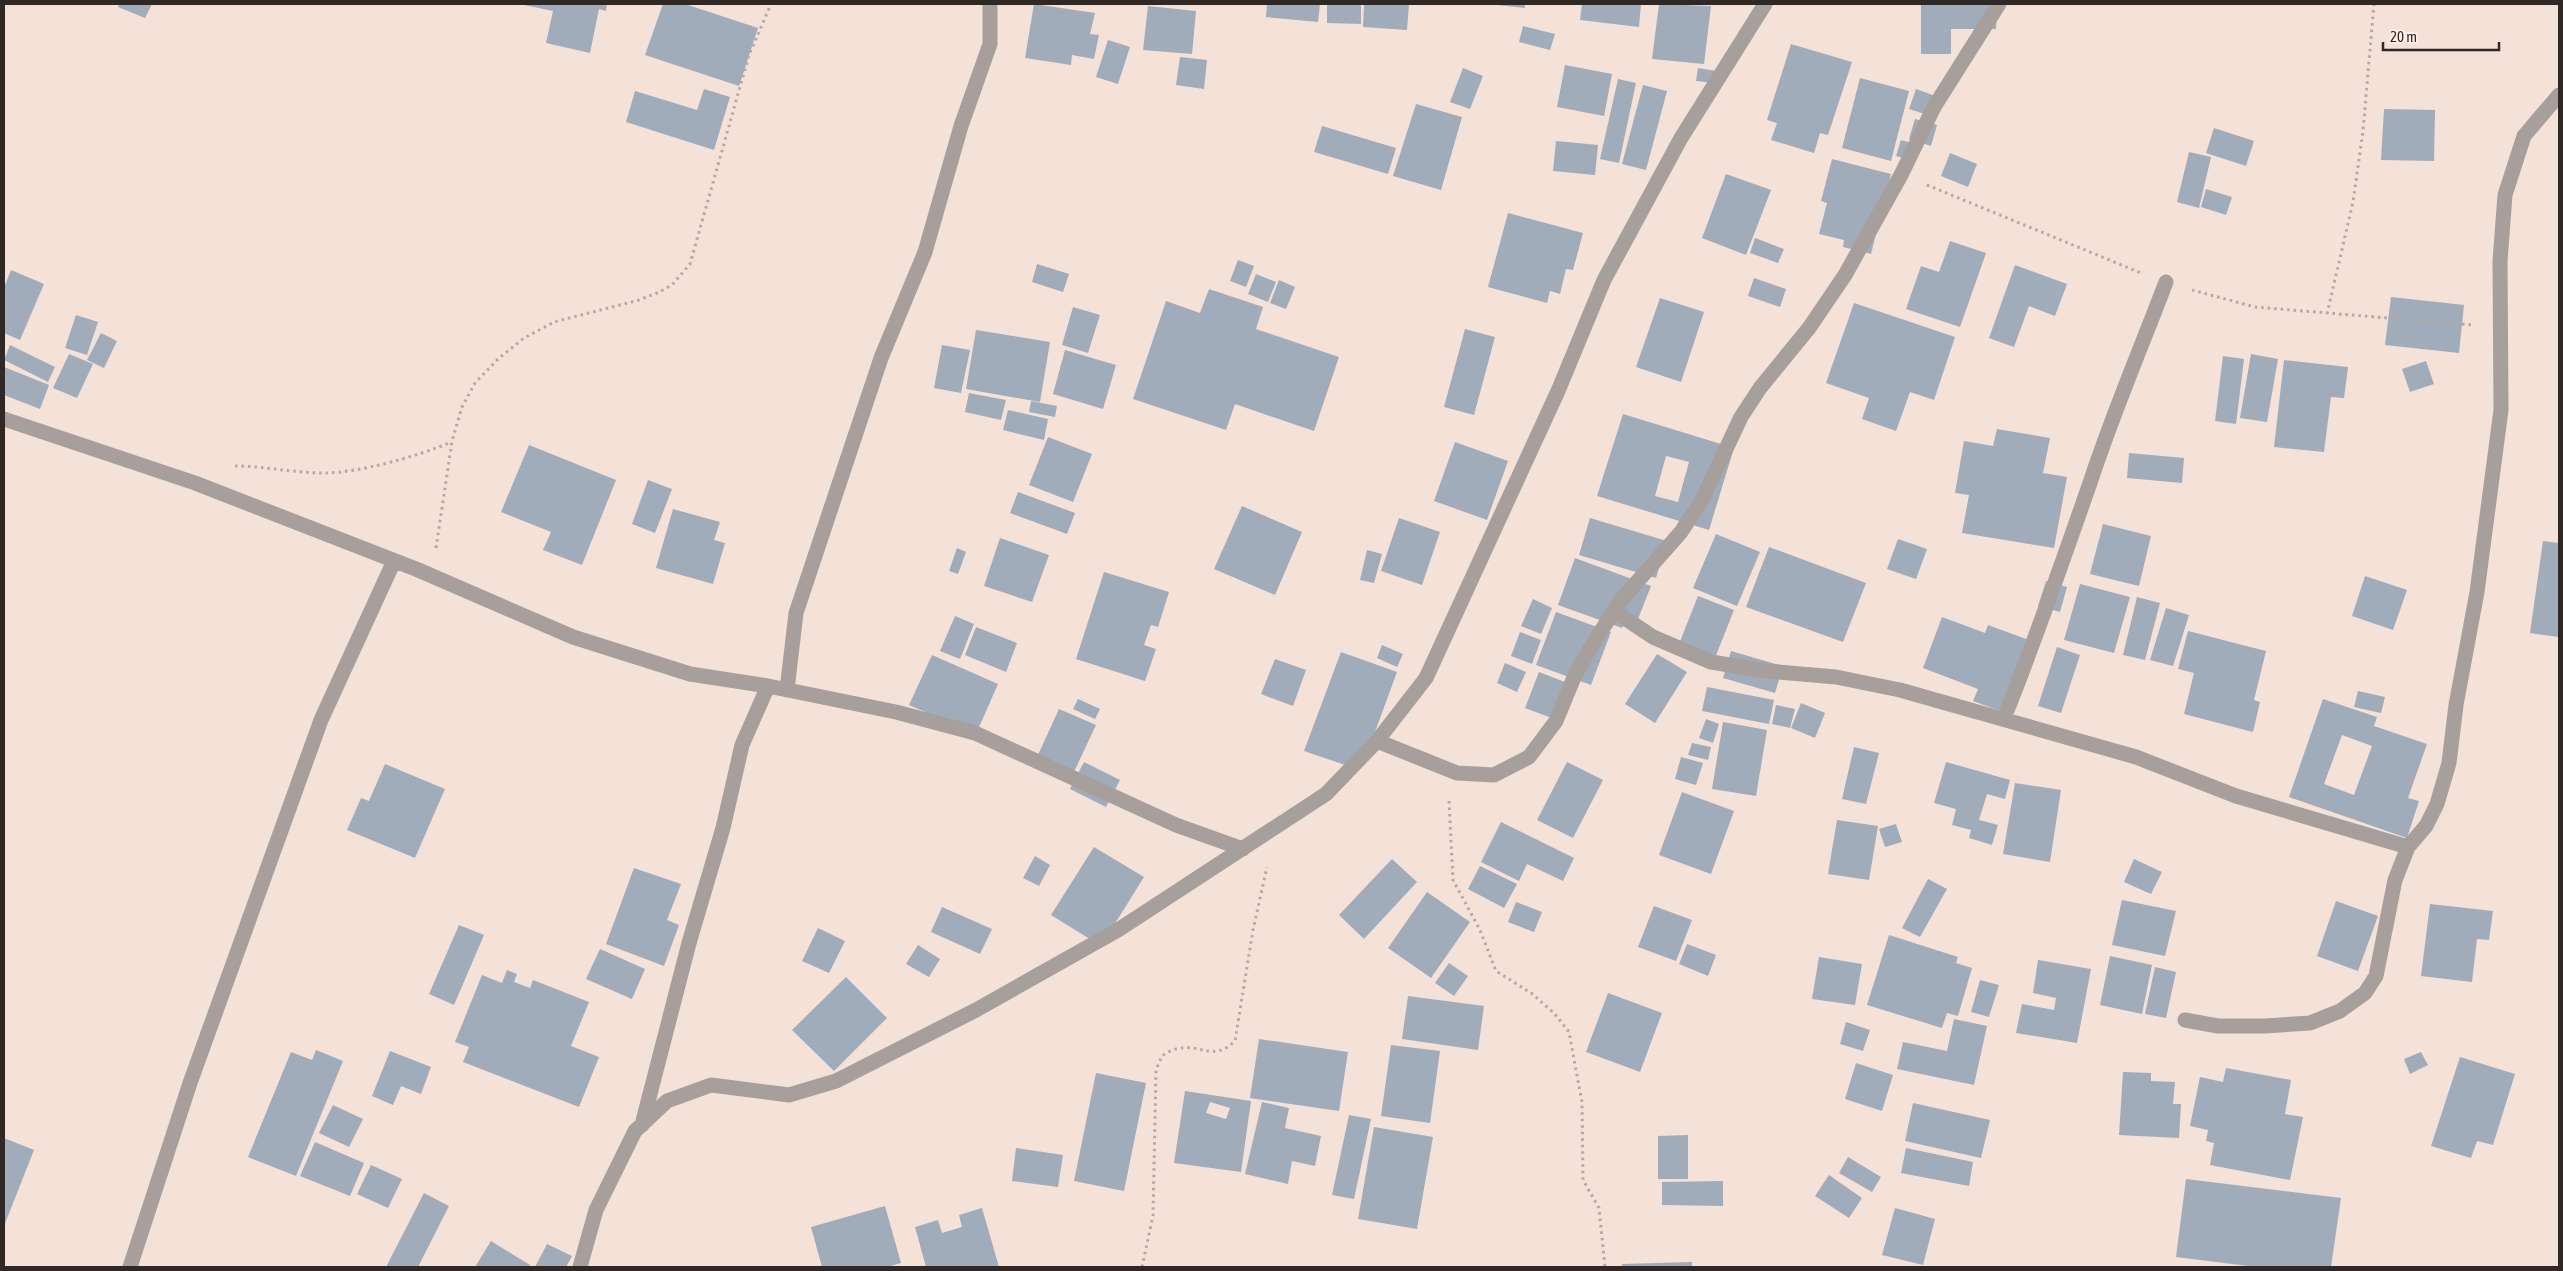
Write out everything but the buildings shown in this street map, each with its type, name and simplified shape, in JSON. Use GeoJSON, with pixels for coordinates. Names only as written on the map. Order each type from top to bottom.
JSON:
{"type":"FeatureCollection","features":[{"type":"Feature","properties":{"kind":"street"},"geometry":{"type":"LineString","coordinates":[[787,690],[796,613],[881,358],[925,252],[960,126],[990,44],[990,4]]}},
{"type":"Feature","properties":{"kind":"street"},"geometry":{"type":"LineString","coordinates":[[580,1267],[596,1210],[635,1131],[667,1101],[711,1085],[789,1095],[836,1081],[1053,969],[1118,930],[1326,794],[1377,741],[1426,678],[1558,391],[1604,280],[1681,138],[1765,4]]}},
{"type":"Feature","properties":{"kind":"street"},"geometry":{"type":"LineString","coordinates":[[1377,741],[1457,773],[1494,775],[1529,757],[1556,721],[1575,675],[1614,611],[1681,532],[1702,500],[1741,417],[1760,388],[1809,328],[1845,275],[1901,175],[1934,107],[1999,4]]}},
{"type":"Feature","properties":{"kind":"street"},"geometry":{"type":"LineString","coordinates":[[2185,1020],[2218,1026],[2265,1026],[2310,1023],[2340,1011],[2365,993],[2376,976],[2395,880],[2408,847],[2426,826],[2437,804],[2449,763],[2456,705],[2477,592],[2501,410],[2502,328],[2500,261],[2505,195],[2524,136],[2559,95]]}},
{"type":"Feature","properties":{"kind":"street"},"geometry":{"type":"LineString","coordinates":[[2004,718],[2166,282]]}},
{"type":"Feature","properties":{"kind":"street"},"geometry":{"type":"LineString","coordinates":[[4,419],[187,480],[432,576],[574,637],[690,674],[768,686],[896,712],[975,733],[1176,826],[1243,849]]}},
{"type":"Feature","properties":{"kind":"street"},"geometry":{"type":"LineString","coordinates":[[130,1267],[190,1083],[321,720],[394,561]]}},
{"type":"Feature","properties":{"kind":"street"},"geometry":{"type":"LineString","coordinates":[[1614,611],[1653,637],[1711,662],[1768,671],[1836,677],[1900,690],[2136,757],[2236,796],[2408,847]]}},
{"type":"Feature","properties":{"kind":"street"},"geometry":{"type":"LineString","coordinates":[[642,1125],[689,943],[723,828],[742,745],[768,686]]}},
{"type":"Feature","properties":{"kind":"path"},"geometry":{"type":"LineString","coordinates":[[432,576],[452,441],[462,407],[475,383],[498,359],[524,338],[554,322],[639,300],[657,293],[672,285],[690,264],[749,55],[771,4]]}},
{"type":"Feature","properties":{"kind":"path"},"geometry":{"type":"LineString","coordinates":[[2327,314],[2354,193],[2363,131],[2374,4]]}},
{"type":"Feature","properties":{"kind":"path"},"geometry":{"type":"LineString","coordinates":[[1901,175],[2143,274],[2255,307],[2502,328]]}},
{"type":"Feature","properties":{"kind":"path"},"geometry":{"type":"LineString","coordinates":[[187,480],[228,466],[343,473],[433,450],[452,441]]}},
{"type":"Feature","properties":{"kind":"path"},"geometry":{"type":"LineString","coordinates":[[1448,770],[1449,836],[1453,880],[1480,930],[1496,971],[1531,993],[1554,1013],[1569,1032],[1582,1102],[1583,1180],[1599,1208],[1605,1267]]}},
{"type":"Feature","properties":{"kind":"path"},"geometry":{"type":"LineString","coordinates":[[1142,1267],[1153,1216],[1156,1070],[1162,1056],[1176,1048],[1212,1053],[1226,1049],[1235,1041],[1253,930],[1276,827]]}}]}
